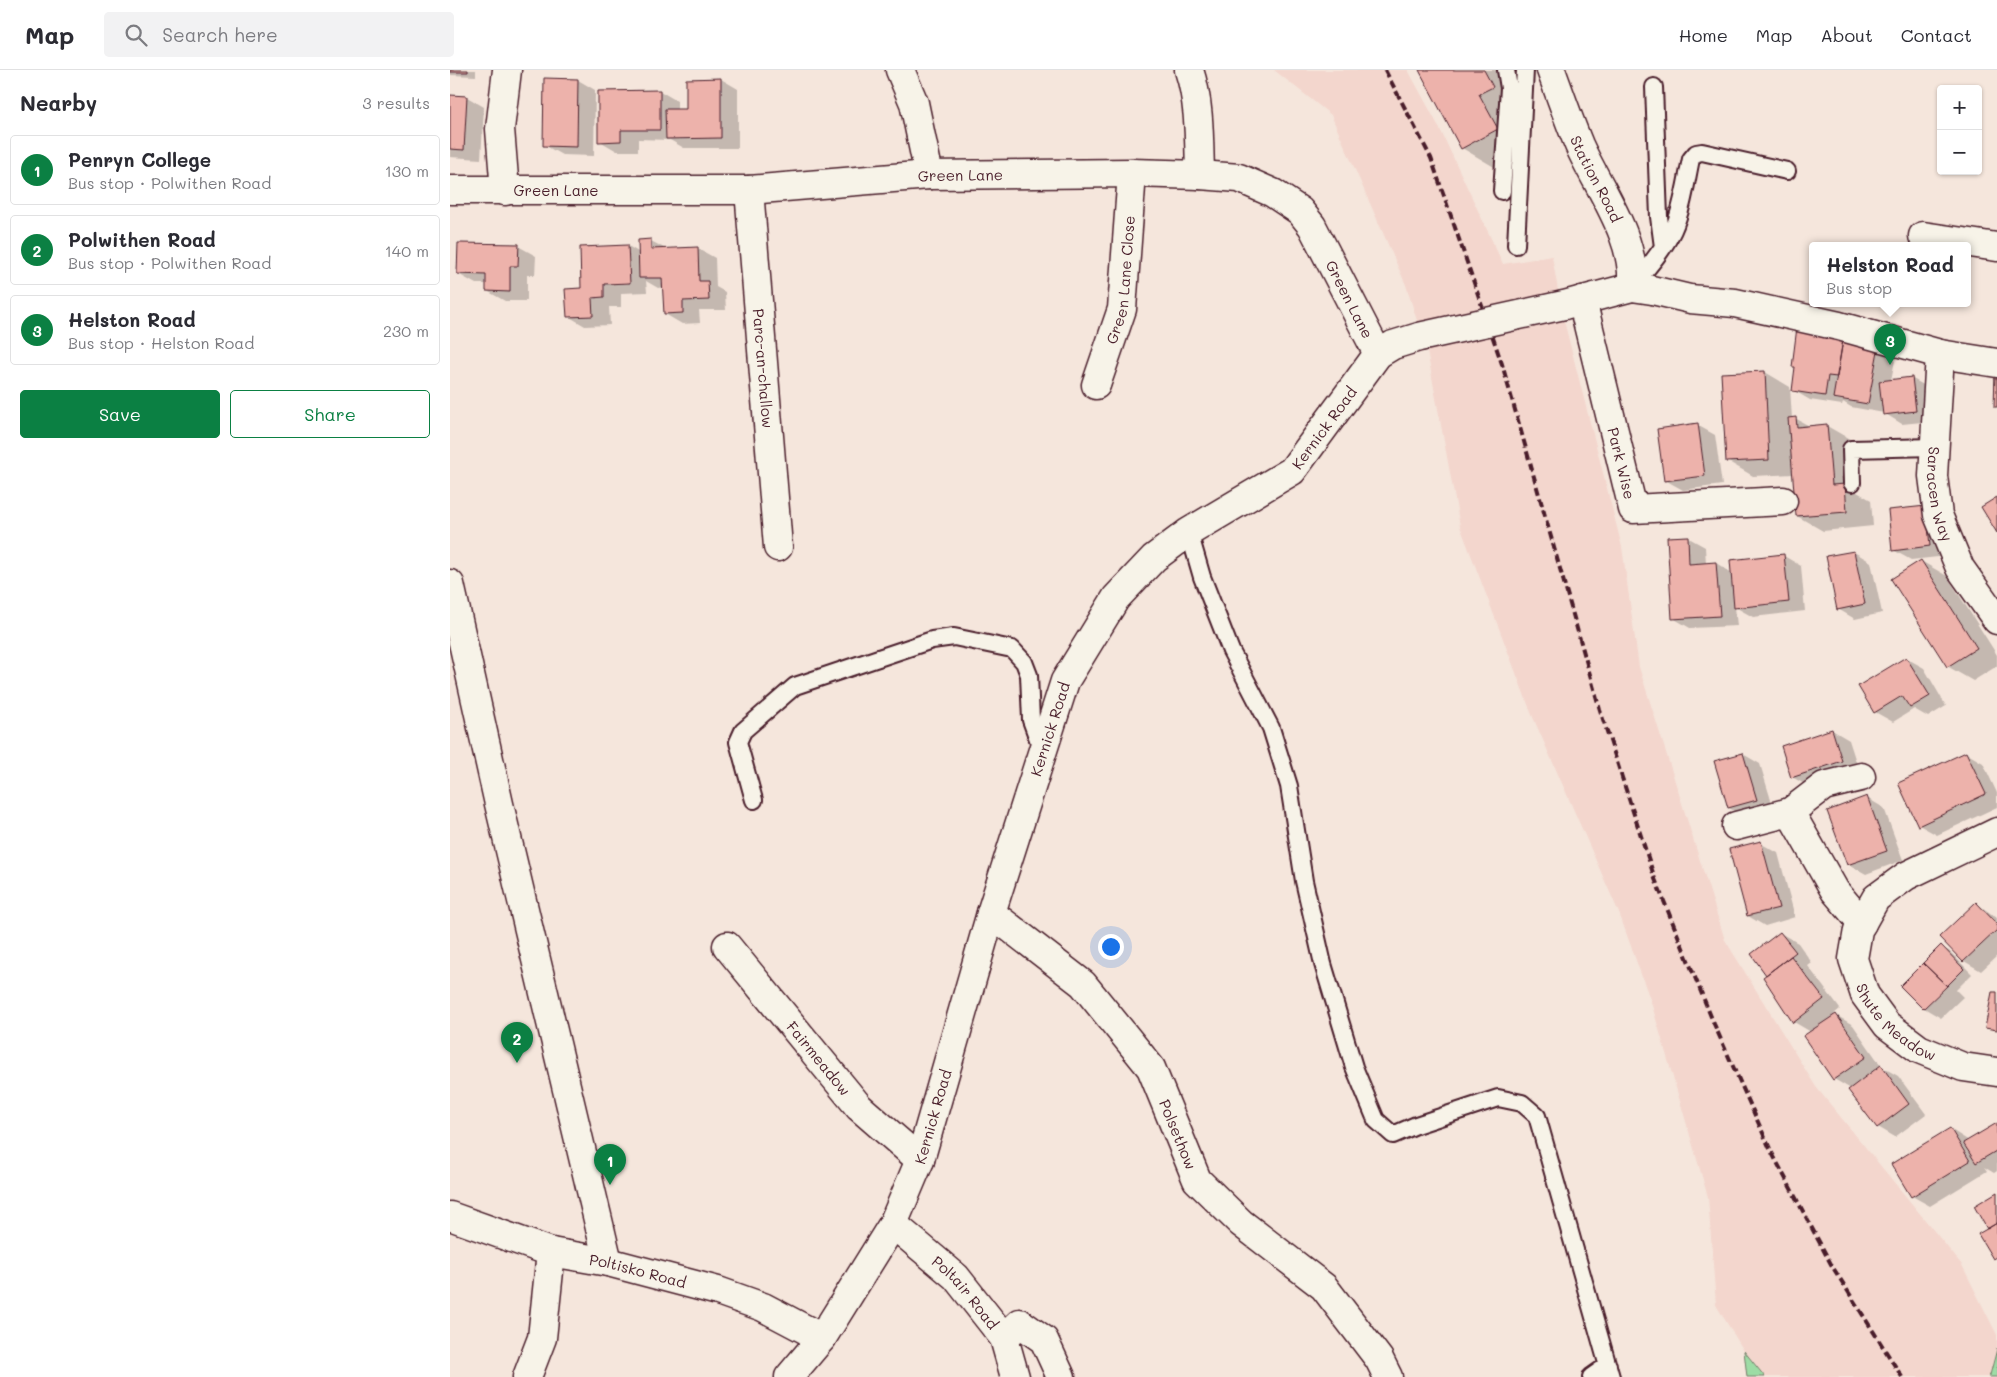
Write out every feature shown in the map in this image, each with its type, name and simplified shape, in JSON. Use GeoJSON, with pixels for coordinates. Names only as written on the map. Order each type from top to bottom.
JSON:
{"type":"FeatureCollection","features":[{"type":"Feature","properties":{"kind":"street"},"geometry":{"type":"LineString","coordinates":[[505,191],[500,129],[507,70]]}},
{"type":"Feature","properties":{"kind":"street"},"geometry":{"type":"LineString","coordinates":[[900,70],[914,103],[929,175]]}},
{"type":"Feature","properties":{"kind":"street"},"geometry":{"type":"LineString","coordinates":[[1189,70],[1198,124],[1200,175]]}},
{"type":"Feature","properties":{"kind":"street","name":"Station Road"},"geometry":{"type":"LineString","coordinates":[[1551,70],[1579,145],[1628,244],[1633,270],[1632,287]]}},
{"type":"Feature","properties":{"kind":"street","name":"Green Lane"},"geometry":{"type":"LineString","coordinates":[[450,190],[749,190],[929,175],[1132,173],[1239,178],[1273,193],[1300,211],[1312,226],[1333,264],[1350,304],[1378,354]]}},
{"type":"Feature","properties":{"kind":"street","name":"Green Lane Close"},"geometry":{"type":"LineString","coordinates":[[1096,385],[1122,309],[1132,173]]}},
{"type":"Feature","properties":{"kind":"street","name":"Parc-an-challow"},"geometry":{"type":"LineString","coordinates":[[749,190],[778,547]]}},
{"type":"Feature","properties":{"kind":"street"},"geometry":{"type":"LineString","coordinates":[[1923,236],[1963,242]]}},
{"type":"Feature","properties":{"kind":"street"},"geometry":{"type":"LineString","coordinates":[[1971,243],[1997,247]]}},
{"type":"Feature","properties":{"kind":"street"},"geometry":{"type":"LineString","coordinates":[[1632,287],[1690,299],[1735,303],[1839,326],[1940,354],[1997,363]]}},
{"type":"Feature","properties":{"kind":"street","name":"Kernick Road"},"geometry":{"type":"LineString","coordinates":[[789,1377],[822,1338],[893,1224],[920,1160],[991,914],[1065,681],[1116,598],[1154,558],[1189,532],[1292,471],[1378,354],[1393,345],[1420,336],[1632,287]]}},
{"type":"Feature","properties":{"kind":"street","name":"Park Wise"},"geometry":{"type":"LineString","coordinates":[[1573,302],[1633,509],[1783,501]]}},
{"type":"Feature","properties":{"kind":"street","name":"Saracen Way"},"geometry":{"type":"LineString","coordinates":[[1940,354],[1933,476],[1938,515],[1960,568],[1997,620]]}},
{"type":"Feature","properties":{"kind":"street"},"geometry":{"type":"LineString","coordinates":[[450,584],[499,804],[608,1262]]}},
{"type":"Feature","properties":{"kind":"street"},"geometry":{"type":"LineString","coordinates":[[1736,826],[1790,812],[1824,786],[1861,777]]}},
{"type":"Feature","properties":{"kind":"street"},"geometry":{"type":"LineString","coordinates":[[1790,812],[1835,891],[1862,923]]}},
{"type":"Feature","properties":{"kind":"street","name":"Shute Meadow"},"geometry":{"type":"LineString","coordinates":[[1997,832],[1906,876],[1876,898],[1858,930],[1853,959],[1865,995],[1887,1024],[1920,1049],[1963,1067],[1997,1072]]}},
{"type":"Feature","properties":{"kind":"street","name":"Polsethow"},"geometry":{"type":"LineString","coordinates":[[991,914],[1083,984],[1151,1068],[1197,1180],[1242,1223],[1324,1287],[1379,1359],[1388,1377]]}},
{"type":"Feature","properties":{"kind":"street","name":"Fairmeadow"},"geometry":{"type":"LineString","coordinates":[[727,946],[859,1107],[920,1160]]}},
{"type":"Feature","properties":{"kind":"street","name":"Poltisko Road"},"geometry":{"type":"LineString","coordinates":[[450,1216],[551,1252],[608,1262],[718,1291],[763,1307],[822,1338]]}},
{"type":"Feature","properties":{"kind":"street","name":"Poltair Road"},"geometry":{"type":"LineString","coordinates":[[893,1224],[956,1277],[1004,1338],[1015,1377]]}},
{"type":"Feature","properties":{"kind":"street"},"geometry":{"type":"LineString","coordinates":[[527,1377],[542,1338],[551,1252]]}},
{"type":"Feature","properties":{"kind":"street"},"geometry":{"type":"LineString","coordinates":[[1004,1338],[1020,1324],[1044,1340],[1060,1377]]}},
{"type":"Feature","properties":{"kind":"lane"},"geometry":{"type":"LineString","coordinates":[[1502,191],[1509,88],[1506,70]]}},
{"type":"Feature","properties":{"kind":"lane"},"geometry":{"type":"LineString","coordinates":[[1516,244],[1525,70]]}},
{"type":"Feature","properties":{"kind":"lane"},"geometry":{"type":"LineString","coordinates":[[1654,87],[1663,247]]}},
{"type":"Feature","properties":{"kind":"lane"},"geometry":{"type":"LineString","coordinates":[[1632,287],[1663,247],[1672,232],[1691,159],[1696,153],[1702,152],[1787,171]]}},
{"type":"Feature","properties":{"kind":"lane"},"geometry":{"type":"LineString","coordinates":[[1852,483],[1851,449],[1934,447]]}},
{"type":"Feature","properties":{"kind":"lane"},"geometry":{"type":"LineString","coordinates":[[1189,532],[1202,577],[1231,651],[1271,728],[1287,778],[1304,880],[1324,964],[1354,1067],[1376,1120],[1393,1135],[1416,1124],[1498,1098],[1522,1103],[1537,1116],[1610,1371],[1591,1377]]}},
{"type":"Feature","properties":{"kind":"lane"},"geometry":{"type":"LineString","coordinates":[[754,800],[738,742],[743,731],[795,686],[932,640],[954,637],[1012,649],[1024,662],[1029,675],[1031,720],[1042,750]]}},
{"type":"Feature","properties":{"kind":"shaded area"},"geometry":{"type":"Polygon","coordinates":[[[1274,70],[1408,70],[1439,127],[1503,264],[1552,256],[1562,313],[1622,547],[1639,667],[1725,940],[1816,1087],[1962,1265],[1997,1335],[1997,1349],[1990,1376],[1765,1377],[1744,1351],[1716,1305],[1708,1197],[1651,1002],[1619,913],[1532,715],[1460,526],[1428,356],[1406,285],[1331,115],[1274,70]]]}},
{"type":"Feature","properties":{"kind":"green space"},"geometry":{"type":"Polygon","coordinates":[[[1997,1349],[1997,1377],[1988,1377],[1990,1375],[1997,1349]]]}},
{"type":"Feature","properties":{"kind":"green space"},"geometry":{"type":"Polygon","coordinates":[[[1744,1351],[1765,1377],[1747,1377],[1744,1351]]]}},
{"type":"Feature","properties":{"kind":"building"},"geometry":{"type":"Polygon","coordinates":[[[450,70],[468,70],[468,72],[450,72],[450,70]]]}},
{"type":"Feature","properties":{"kind":"building"},"geometry":{"type":"Polygon","coordinates":[[[1419,70],[1484,70],[1493,87],[1479,94],[1498,129],[1461,149],[1419,70]]]}},
{"type":"Feature","properties":{"kind":"building"},"geometry":{"type":"Polygon","coordinates":[[[544,78],[578,79],[577,147],[543,146],[544,78]]]}},
{"type":"Feature","properties":{"kind":"building"},"geometry":{"type":"Polygon","coordinates":[[[721,78],[721,138],[666,139],[665,109],[686,109],[686,79],[721,78]]]}},
{"type":"Feature","properties":{"kind":"building"},"geometry":{"type":"Polygon","coordinates":[[[660,90],[660,130],[621,130],[621,141],[598,142],[598,91],[660,90]]]}},
{"type":"Feature","properties":{"kind":"building"},"geometry":{"type":"Polygon","coordinates":[[[450,95],[467,96],[464,150],[450,149],[450,95]]]}},
{"type":"Feature","properties":{"kind":"building"},"geometry":{"type":"Polygon","coordinates":[[[651,239],[651,249],[698,247],[699,281],[708,281],[709,300],[683,301],[683,313],[664,314],[662,278],[639,278],[638,240],[651,239]]]}},
{"type":"Feature","properties":{"kind":"building"},"geometry":{"type":"Polygon","coordinates":[[[458,243],[519,244],[518,266],[510,266],[510,292],[486,291],[486,275],[457,274],[458,243]]]}},
{"type":"Feature","properties":{"kind":"building"},"geometry":{"type":"Polygon","coordinates":[[[628,245],[630,283],[604,284],[604,297],[592,298],[593,316],[567,317],[565,289],[581,288],[580,247],[628,245]]]}},
{"type":"Feature","properties":{"kind":"building"},"geometry":{"type":"Polygon","coordinates":[[[1797,327],[1844,334],[1837,377],[1828,376],[1825,396],[1792,391],[1795,367],[1792,367],[1797,327]]]}},
{"type":"Feature","properties":{"kind":"building"},"geometry":{"type":"Polygon","coordinates":[[[1844,334],[1880,340],[1868,404],[1833,398],[1844,334]]]}},
{"type":"Feature","properties":{"kind":"building"},"geometry":{"type":"Polygon","coordinates":[[[1765,371],[1769,460],[1726,462],[1721,373],[1765,371]]]}},
{"type":"Feature","properties":{"kind":"building"},"geometry":{"type":"Polygon","coordinates":[[[1995,372],[1997,372],[1997,407],[1994,407],[1995,372]]]}},
{"type":"Feature","properties":{"kind":"building"},"geometry":{"type":"Polygon","coordinates":[[[1912,377],[1916,411],[1883,415],[1879,381],[1912,377]]]}},
{"type":"Feature","properties":{"kind":"building"},"geometry":{"type":"Polygon","coordinates":[[[1796,417],[1797,427],[1827,424],[1832,485],[1845,484],[1847,512],[1796,516],[1788,418],[1796,417]]]}},
{"type":"Feature","properties":{"kind":"building"},"geometry":{"type":"Polygon","coordinates":[[[1698,423],[1705,476],[1664,481],[1657,429],[1698,423]]]}},
{"type":"Feature","properties":{"kind":"building"},"geometry":{"type":"Polygon","coordinates":[[[1997,497],[1997,533],[1981,507],[1997,497]]]}},
{"type":"Feature","properties":{"kind":"building"},"geometry":{"type":"Polygon","coordinates":[[[1926,506],[1930,546],[1892,551],[1888,510],[1926,506]]]}},
{"type":"Feature","properties":{"kind":"building"},"geometry":{"type":"Polygon","coordinates":[[[1688,536],[1689,564],[1716,562],[1720,616],[1672,619],[1667,537],[1688,536]]]}},
{"type":"Feature","properties":{"kind":"building"},"geometry":{"type":"Polygon","coordinates":[[[1854,551],[1865,604],[1837,610],[1826,556],[1854,551]]]}},
{"type":"Feature","properties":{"kind":"building"},"geometry":{"type":"Polygon","coordinates":[[[1784,554],[1789,602],[1734,608],[1730,560],[1784,554]]]}},
{"type":"Feature","properties":{"kind":"building"},"geometry":{"type":"Polygon","coordinates":[[[1921,560],[1977,648],[1947,667],[1891,579],[1921,560]]]}},
{"type":"Feature","properties":{"kind":"building"},"geometry":{"type":"Polygon","coordinates":[[[1906,657],[1930,696],[1910,708],[1902,696],[1874,713],[1858,686],[1906,657]]]}},
{"type":"Feature","properties":{"kind":"building"},"geometry":{"type":"Polygon","coordinates":[[[1832,729],[1842,761],[1791,778],[1781,746],[1832,729]]]}},
{"type":"Feature","properties":{"kind":"building"},"geometry":{"type":"Polygon","coordinates":[[[1966,752],[1986,794],[1918,826],[1898,783],[1966,752]]]}},
{"type":"Feature","properties":{"kind":"building"},"geometry":{"type":"Polygon","coordinates":[[[1743,753],[1757,800],[1728,808],[1714,761],[1743,753]]]}},
{"type":"Feature","properties":{"kind":"building"},"geometry":{"type":"Polygon","coordinates":[[[1867,796],[1887,851],[1847,865],[1827,811],[1867,796]]]}},
{"type":"Feature","properties":{"kind":"building"},"geometry":{"type":"Polygon","coordinates":[[[1761,841],[1779,908],[1747,916],[1729,849],[1761,841]]]}},
{"type":"Feature","properties":{"kind":"building"},"geometry":{"type":"Polygon","coordinates":[[[1976,902],[1997,924],[1997,930],[1963,962],[1939,937],[1976,902]]]}},
{"type":"Feature","properties":{"kind":"building"},"geometry":{"type":"Polygon","coordinates":[[[1780,932],[1796,952],[1766,975],[1751,954],[1780,932]]]}},
{"type":"Feature","properties":{"kind":"building"},"geometry":{"type":"Polygon","coordinates":[[[1941,945],[1964,969],[1947,986],[1923,963],[1941,945]]]}},
{"type":"Feature","properties":{"kind":"building"},"geometry":{"type":"Polygon","coordinates":[[[1791,956],[1824,999],[1793,1023],[1763,977],[1791,956]]]}},
{"type":"Feature","properties":{"kind":"building"},"geometry":{"type":"Polygon","coordinates":[[[1923,963],[1947,986],[1923,1009],[1900,986],[1923,963]]]}},
{"type":"Feature","properties":{"kind":"building"},"geometry":{"type":"Polygon","coordinates":[[[1992,992],[1997,992],[1997,1030],[1985,1028],[1992,992]]]}},
{"type":"Feature","properties":{"kind":"building"},"geometry":{"type":"Polygon","coordinates":[[[1836,1014],[1866,1057],[1833,1080],[1803,1036],[1836,1014]]]}},
{"type":"Feature","properties":{"kind":"building"},"geometry":{"type":"Polygon","coordinates":[[[1881,1065],[1909,1104],[1877,1128],[1848,1090],[1881,1065]]]}},
{"type":"Feature","properties":{"kind":"building"},"geometry":{"type":"Polygon","coordinates":[[[1997,1123],[1997,1153],[1996,1151],[1976,1163],[1963,1143],[1997,1123]]]}},
{"type":"Feature","properties":{"kind":"building"},"geometry":{"type":"Polygon","coordinates":[[[1950,1128],[1970,1161],[1911,1197],[1891,1164],[1950,1128]]]}},
{"type":"Feature","properties":{"kind":"building"},"geometry":{"type":"Polygon","coordinates":[[[1997,1192],[1997,1223],[1987,1229],[1974,1206],[1997,1192]]]}},
{"type":"Feature","properties":{"kind":"building"},"geometry":{"type":"Polygon","coordinates":[[[1997,1223],[1997,1256],[1993,1259],[1978,1234],[1997,1223]]]}},
{"type":"Feature","properties":{"kind":"railway"},"geometry":{"type":"LineString","coordinates":[[1385,70],[1431,158],[1502,364],[1600,710],[1655,879],[1714,1024],[1771,1151],[1832,1266],[1902,1377]]}},
{"type":"Feature","properties":{"kind":"place","name":"Helston Road"},"geometry":{"type":"Point","coordinates":[1890,365]}},
{"type":"Feature","properties":{"kind":"place","name":"Polwithen Road"},"geometry":{"type":"Point","coordinates":[517,1063]}},
{"type":"Feature","properties":{"kind":"place","name":"Penryn College"},"geometry":{"type":"Point","coordinates":[610,1185]}}]}
